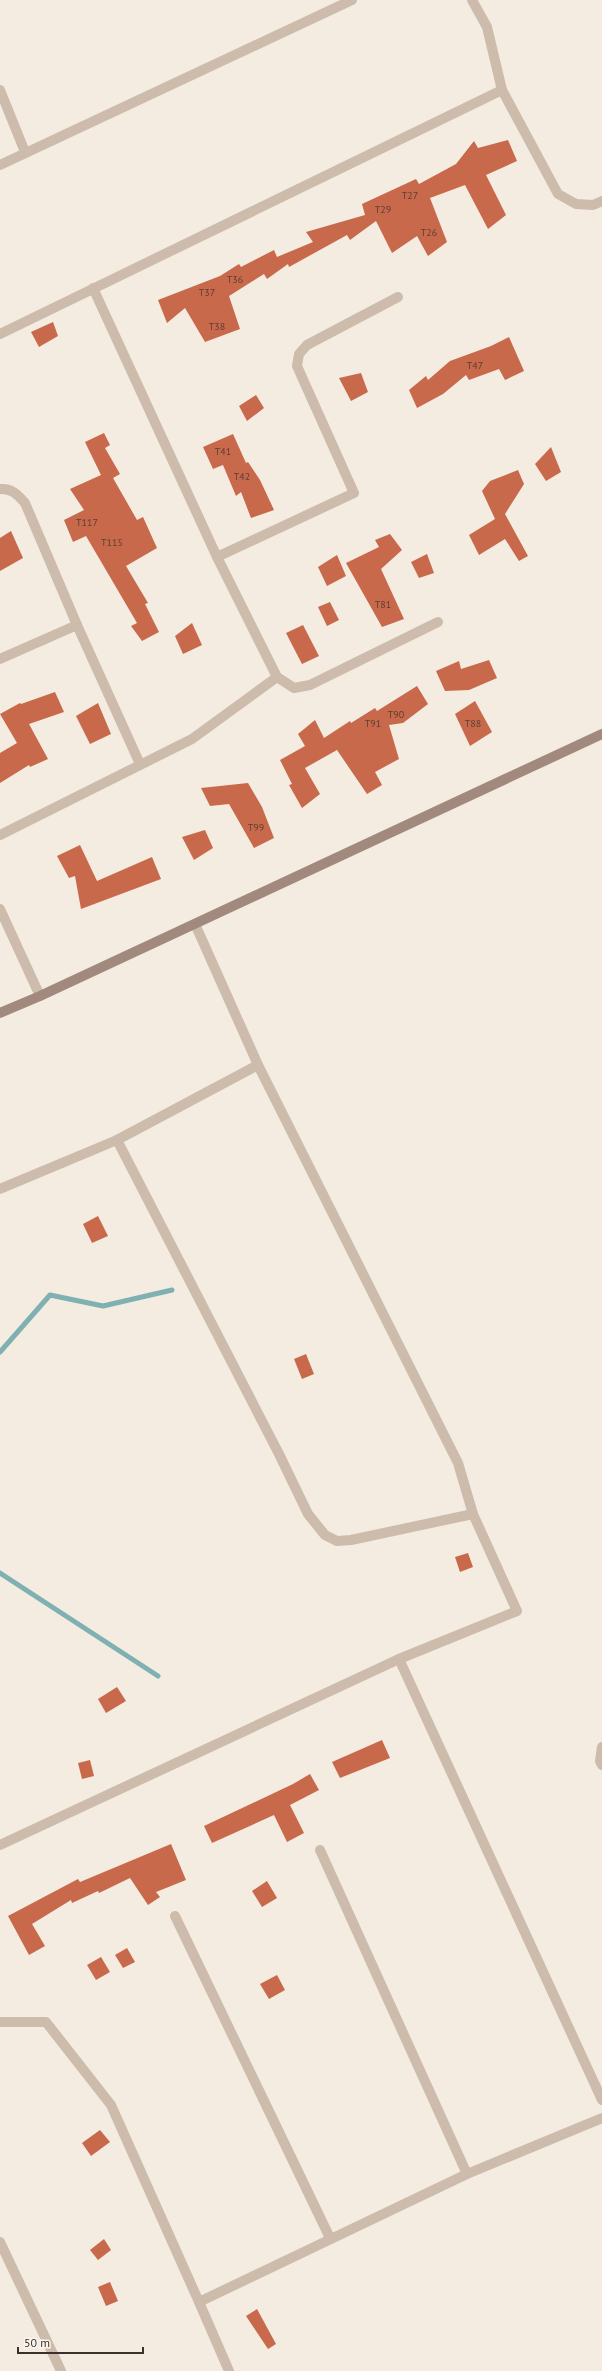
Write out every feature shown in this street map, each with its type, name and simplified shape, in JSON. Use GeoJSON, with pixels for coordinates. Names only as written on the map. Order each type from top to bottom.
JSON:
{"type":"FeatureCollection","features":[{"type":"Feature","properties":{"kind":"street"},"geometry":{"type":"LineString","coordinates":[[0,165],[352,0]]}},
{"type":"Feature","properties":{"kind":"street"},"geometry":{"type":"LineString","coordinates":[[472,0],[487,27],[502,90],[558,194],[576,204],[593,205],[602,201]]}},
{"type":"Feature","properties":{"kind":"street"},"geometry":{"type":"LineString","coordinates":[[0,90],[25,152]]}},
{"type":"Feature","properties":{"kind":"street"},"geometry":{"type":"LineString","coordinates":[[0,334],[502,90]]}},
{"type":"Feature","properties":{"kind":"street"},"geometry":{"type":"LineString","coordinates":[[93,288],[217,557],[277,677],[294,688],[310,685],[438,622]]}},
{"type":"Feature","properties":{"kind":"street"},"geometry":{"type":"LineString","coordinates":[[217,557],[354,493],[297,366],[299,354],[307,345],[398,297]]}},
{"type":"Feature","properties":{"kind":"street"},"geometry":{"type":"LineString","coordinates":[[0,489],[7,489],[16,493],[25,503],[77,625],[140,764]]}},
{"type":"Feature","properties":{"kind":"street"},"geometry":{"type":"LineString","coordinates":[[0,659],[77,625]]}},
{"type":"Feature","properties":{"kind":"street"},"geometry":{"type":"LineString","coordinates":[[0,835],[192,739],[277,677]]}},
{"type":"Feature","properties":{"kind":"street"},"geometry":{"type":"LineString","coordinates":[[0,1013],[40,996],[602,734]]}},
{"type":"Feature","properties":{"kind":"street"},"geometry":{"type":"LineString","coordinates":[[0,909],[40,996]]}},
{"type":"Feature","properties":{"kind":"street"},"geometry":{"type":"LineString","coordinates":[[0,1845],[398,1659],[517,1611],[473,1514],[458,1463],[258,1065],[195,924]]}},
{"type":"Feature","properties":{"kind":"street"},"geometry":{"type":"LineString","coordinates":[[0,1189],[117,1140],[258,1065]]}},
{"type":"Feature","properties":{"kind":"street"},"geometry":{"type":"LineString","coordinates":[[117,1140],[279,1454],[308,1514],[325,1536],[337,1541],[351,1540],[473,1514]]}},
{"type":"Feature","properties":{"kind":"street"},"geometry":{"type":"LineString","coordinates":[[398,1659],[602,2100]]}},
{"type":"Feature","properties":{"kind":"street"},"geometry":{"type":"LineString","coordinates":[[602,1748],[600,1756],[602,1765]]}},
{"type":"Feature","properties":{"kind":"street"},"geometry":{"type":"LineString","coordinates":[[320,1850],[467,2174]]}},
{"type":"Feature","properties":{"kind":"street"},"geometry":{"type":"LineString","coordinates":[[175,1916],[330,2238]]}},
{"type":"Feature","properties":{"kind":"street"},"geometry":{"type":"LineString","coordinates":[[0,2022],[46,2022],[111,2105],[200,2302],[229,2371]]}},
{"type":"Feature","properties":{"kind":"street"},"geometry":{"type":"LineString","coordinates":[[200,2302],[330,2238],[467,2174],[602,2118]]}},
{"type":"Feature","properties":{"kind":"street"},"geometry":{"type":"LineString","coordinates":[[0,2242],[61,2371]]}},
{"type":"Feature","properties":{"kind":"building"},"geometry":{"type":"Polygon","coordinates":[[[508,140],[517,161],[486,175],[506,215],[488,229],[465,185],[430,198],[447,242],[428,256],[417,236],[392,253],[376,221],[350,240],[347,235],[289,267],[288,264],[267,279],[264,274],[229,296],[240,329],[205,342],[185,308],[167,323],[158,300],[220,276],[239,264],[241,267],[274,250],[277,257],[313,242],[306,232],[365,215],[362,204],[416,179],[419,184],[456,164],[474,141],[478,148],[508,140]]]}},
{"type":"Feature","properties":{"kind":"building"},"geometry":{"type":"Polygon","coordinates":[[[53,322],[58,336],[39,347],[31,332],[53,322]]]}},
{"type":"Feature","properties":{"kind":"building"},"geometry":{"type":"Polygon","coordinates":[[[509,337],[524,371],[505,380],[499,369],[469,380],[466,375],[443,394],[417,408],[409,390],[426,376],[428,380],[450,361],[491,346],[509,337]]]}},
{"type":"Feature","properties":{"kind":"building"},"geometry":{"type":"Polygon","coordinates":[[[361,373],[368,392],[351,401],[339,378],[361,373]]]}},
{"type":"Feature","properties":{"kind":"building"},"geometry":{"type":"Polygon","coordinates":[[[256,395],[264,408],[247,421],[239,406],[256,395]]]}},
{"type":"Feature","properties":{"kind":"building"},"geometry":{"type":"Polygon","coordinates":[[[104,433],[110,445],[105,448],[120,474],[113,478],[137,520],[143,517],[157,548],[126,566],[148,603],[145,604],[159,632],[142,641],[131,626],[137,623],[86,536],[73,542],[64,520],[84,510],[70,489],[101,475],[85,442],[104,433]]]}},
{"type":"Feature","properties":{"kind":"building"},"geometry":{"type":"Polygon","coordinates":[[[233,434],[246,463],[248,462],[260,480],[274,510],[251,518],[241,492],[236,496],[223,465],[213,469],[203,447],[233,434]]]}},
{"type":"Feature","properties":{"kind":"building"},"geometry":{"type":"Polygon","coordinates":[[[551,447],[561,472],[546,481],[535,464],[551,447]]]}},
{"type":"Feature","properties":{"kind":"building"},"geometry":{"type":"Polygon","coordinates":[[[518,470],[524,484],[505,514],[528,556],[519,561],[505,539],[479,555],[469,535],[495,519],[482,491],[490,481],[518,470]]]}},
{"type":"Feature","properties":{"kind":"building"},"geometry":{"type":"Polygon","coordinates":[[[11,531],[23,558],[0,571],[0,538],[11,531]]]}},
{"type":"Feature","properties":{"kind":"building"},"geometry":{"type":"Polygon","coordinates":[[[390,534],[402,550],[381,569],[404,619],[382,627],[346,563],[379,547],[375,540],[390,534]]]}},
{"type":"Feature","properties":{"kind":"building"},"geometry":{"type":"Polygon","coordinates":[[[427,554],[434,573],[419,578],[411,562],[427,554]]]}},
{"type":"Feature","properties":{"kind":"building"},"geometry":{"type":"Polygon","coordinates":[[[337,555],[346,576],[327,586],[318,567],[337,555]]]}},
{"type":"Feature","properties":{"kind":"building"},"geometry":{"type":"Polygon","coordinates":[[[330,602],[339,620],[327,626],[318,607],[330,602]]]}},
{"type":"Feature","properties":{"kind":"building"},"geometry":{"type":"Polygon","coordinates":[[[192,623],[202,645],[183,654],[175,636],[192,623]]]}},
{"type":"Feature","properties":{"kind":"building"},"geometry":{"type":"Polygon","coordinates":[[[303,625],[319,656],[302,664],[286,633],[303,625]]]}},
{"type":"Feature","properties":{"kind":"building"},"geometry":{"type":"Polygon","coordinates":[[[489,660],[497,678],[469,690],[445,691],[436,671],[459,661],[461,669],[489,660]]]}},
{"type":"Feature","properties":{"kind":"building"},"geometry":{"type":"Polygon","coordinates":[[[417,686],[428,704],[403,723],[389,725],[399,759],[375,772],[382,785],[367,794],[337,750],[305,768],[320,794],[302,808],[289,785],[292,784],[280,760],[305,746],[298,734],[315,720],[324,738],[350,721],[351,723],[375,708],[377,711],[417,686]]]}},
{"type":"Feature","properties":{"kind":"building"},"geometry":{"type":"Polygon","coordinates":[[[55,692],[64,712],[29,724],[48,759],[30,767],[29,765],[0,783],[0,753],[17,743],[0,714],[20,703],[21,704],[55,692]]]}},
{"type":"Feature","properties":{"kind":"building"},"geometry":{"type":"Polygon","coordinates":[[[475,701],[492,732],[470,746],[455,714],[475,701]]]}},
{"type":"Feature","properties":{"kind":"building"},"geometry":{"type":"Polygon","coordinates":[[[98,703],[111,734],[90,744],[76,716],[98,703]]]}},
{"type":"Feature","properties":{"kind":"building"},"geometry":{"type":"Polygon","coordinates":[[[248,783],[262,807],[274,838],[254,848],[229,804],[210,806],[201,788],[248,783]]]}},
{"type":"Feature","properties":{"kind":"building"},"geometry":{"type":"Polygon","coordinates":[[[205,830],[213,848],[194,860],[182,837],[205,830]]]}},
{"type":"Feature","properties":{"kind":"building"},"geometry":{"type":"Polygon","coordinates":[[[80,845],[97,881],[152,857],[161,879],[81,909],[75,876],[69,878],[57,856],[80,845]]]}},
{"type":"Feature","properties":{"kind":"building"},"geometry":{"type":"Polygon","coordinates":[[[98,1216],[108,1236],[92,1243],[83,1224],[98,1216]]]}},
{"type":"Feature","properties":{"kind":"building"},"geometry":{"type":"Polygon","coordinates":[[[306,1354],[314,1374],[302,1379],[294,1359],[306,1354]]]}},
{"type":"Feature","properties":{"kind":"building"},"geometry":{"type":"Polygon","coordinates":[[[468,1553],[473,1567],[460,1572],[455,1557],[468,1553]]]}},
{"type":"Feature","properties":{"kind":"building"},"geometry":{"type":"Polygon","coordinates":[[[117,1687],[126,1701],[106,1713],[98,1699],[117,1687]]]}},
{"type":"Feature","properties":{"kind":"building"},"geometry":{"type":"Polygon","coordinates":[[[382,1740],[390,1758],[340,1778],[332,1762],[382,1740]]]}},
{"type":"Feature","properties":{"kind":"building"},"geometry":{"type":"Polygon","coordinates":[[[90,1760],[94,1776],[82,1779],[78,1763],[90,1760]]]}},
{"type":"Feature","properties":{"kind":"building"},"geometry":{"type":"Polygon","coordinates":[[[310,1774],[319,1790],[290,1805],[304,1833],[287,1842],[274,1815],[212,1843],[204,1826],[293,1784],[310,1774]]]}},
{"type":"Feature","properties":{"kind":"building"},"geometry":{"type":"Polygon","coordinates":[[[171,1844],[186,1880],[156,1892],[160,1897],[148,1905],[130,1878],[99,1893],[98,1891],[72,1903],[71,1900],[32,1924],[45,1946],[29,1955],[8,1916],[78,1879],[80,1882],[171,1844]]]}},
{"type":"Feature","properties":{"kind":"building"},"geometry":{"type":"Polygon","coordinates":[[[267,1881],[277,1898],[262,1907],[252,1891],[267,1881]]]}},
{"type":"Feature","properties":{"kind":"building"},"geometry":{"type":"Polygon","coordinates":[[[127,1948],[135,1962],[123,1968],[115,1955],[127,1948]]]}},
{"type":"Feature","properties":{"kind":"building"},"geometry":{"type":"Polygon","coordinates":[[[101,1957],[110,1972],[96,1980],[87,1965],[101,1957]]]}},
{"type":"Feature","properties":{"kind":"building"},"geometry":{"type":"Polygon","coordinates":[[[277,1975],[285,1990],[269,1999],[260,1984],[277,1975]]]}},
{"type":"Feature","properties":{"kind":"building"},"geometry":{"type":"Polygon","coordinates":[[[100,2130],[110,2142],[91,2156],[82,2143],[100,2130]]]}},
{"type":"Feature","properties":{"kind":"building"},"geometry":{"type":"Polygon","coordinates":[[[104,2239],[111,2250],[98,2260],[90,2250],[104,2239]]]}},
{"type":"Feature","properties":{"kind":"building"},"geometry":{"type":"Polygon","coordinates":[[[110,2282],[118,2301],[106,2306],[98,2287],[110,2282]]]}},
{"type":"Feature","properties":{"kind":"building"},"geometry":{"type":"Polygon","coordinates":[[[257,2309],[276,2344],[268,2349],[246,2316],[257,2309]]]}},
{"type":"Feature","properties":{"kind":"waterway"},"geometry":{"type":"LineString","coordinates":[[0,1352],[50,1295],[103,1306],[172,1290]]}},
{"type":"Feature","properties":{"kind":"waterway"},"geometry":{"type":"LineString","coordinates":[[0,1573],[158,1676]]}}]}
